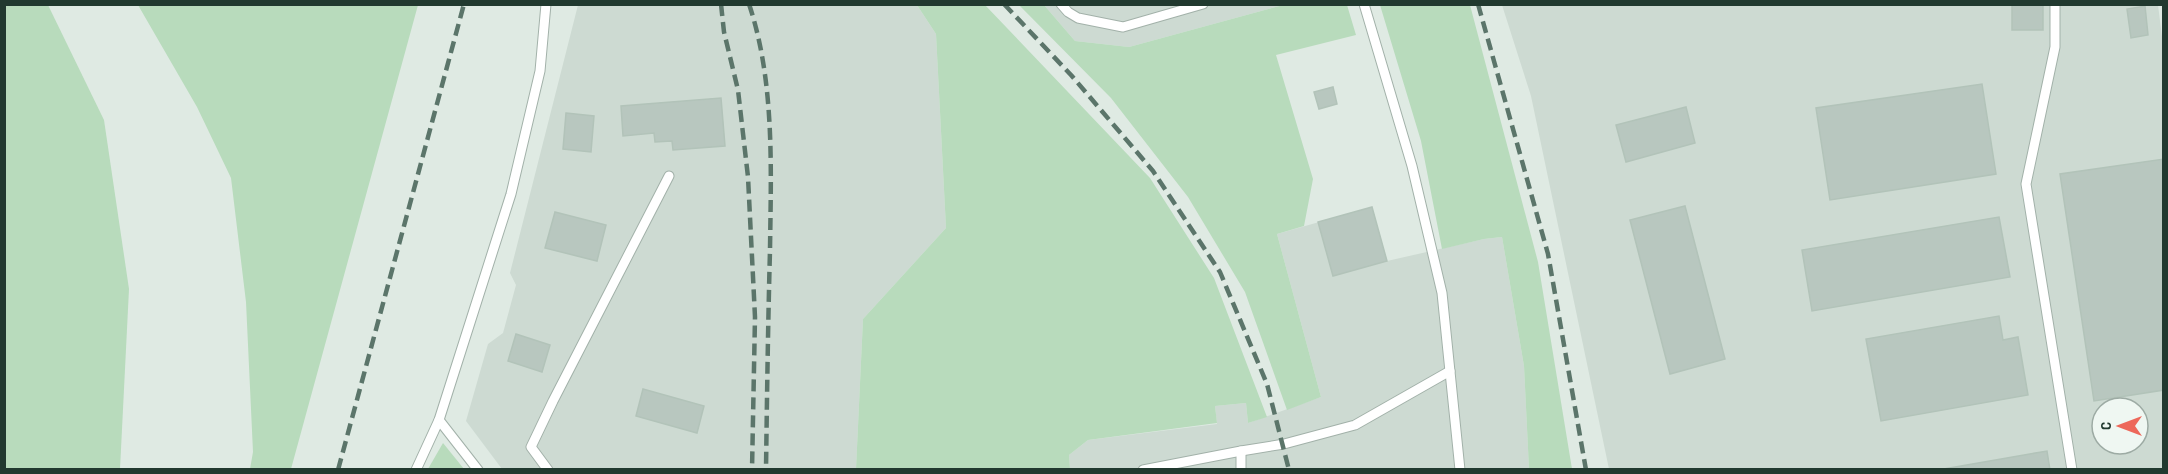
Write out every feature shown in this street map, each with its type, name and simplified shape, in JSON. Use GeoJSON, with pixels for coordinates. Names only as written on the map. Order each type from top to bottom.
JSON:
{"type":"FeatureCollection","features":[{"type":"Feature","properties":{"kind":"lane"},"geometry":{"type":"LineString","coordinates":[[416,470],[439,420],[511,194],[540,71],[546,4]]}},
{"type":"Feature","properties":{"kind":"lane"},"geometry":{"type":"LineString","coordinates":[[1061,4],[1078,18],[1123,27],[1203,4]]}},
{"type":"Feature","properties":{"kind":"lane"},"geometry":{"type":"LineString","coordinates":[[1364,4],[1412,166],[1442,293],[1460,470]]}},
{"type":"Feature","properties":{"kind":"lane"},"geometry":{"type":"LineString","coordinates":[[2055,4],[2055,48],[2026,184],[2072,470]]}},
{"type":"Feature","properties":{"kind":"lane"},"geometry":{"type":"LineString","coordinates":[[548,470],[531,447],[669,176]]}},
{"type":"Feature","properties":{"kind":"lane"},"geometry":{"type":"LineString","coordinates":[[1143,470],[1241,450],[1284,444],[1355,425],[1450,371]]}},
{"type":"Feature","properties":{"kind":"lane"},"geometry":{"type":"LineString","coordinates":[[439,420],[478,470]]}},
{"type":"Feature","properties":{"kind":"lane"},"geometry":{"type":"LineString","coordinates":[[1241,450],[1241,470]]}},
{"type":"Feature","properties":{"kind":"shaded area"},"geometry":{"type":"Polygon","coordinates":[[[578,5],[917,5],[936,34],[946,228],[863,319],[856,469],[502,469],[466,421],[488,344],[503,333],[516,285],[510,273],[578,5]]]}},
{"type":"Feature","properties":{"kind":"shaded area"},"geometry":{"type":"Polygon","coordinates":[[[1044,5],[1283,5],[1129,47],[1075,41],[1044,5]]]}},
{"type":"Feature","properties":{"kind":"shaded area"},"geometry":{"type":"Polygon","coordinates":[[[1502,5],[2158,5],[2164,53],[2163,469],[1609,469],[1531,96],[1502,5]]]}},
{"type":"Feature","properties":{"kind":"shaded area"},"geometry":{"type":"Polygon","coordinates":[[[1372,207],[1387,261],[1502,237],[1524,366],[1529,469],[1070,470],[1069,455],[1088,440],[1217,424],[1215,406],[1246,403],[1248,423],[1321,397],[1277,234],[1372,207]]]}},
{"type":"Feature","properties":{"kind":"green space"},"geometry":{"type":"Polygon","coordinates":[[[4,5],[48,5],[104,120],[129,289],[120,469],[5,469],[4,5]]]}},
{"type":"Feature","properties":{"kind":"green space"},"geometry":{"type":"Polygon","coordinates":[[[138,5],[418,5],[291,469],[250,469],[253,452],[246,302],[231,178],[197,107],[138,5]]]}},
{"type":"Feature","properties":{"kind":"green space"},"geometry":{"type":"Polygon","coordinates":[[[917,5],[985,5],[1150,178],[1214,278],[1267,417],[1248,423],[1246,403],[1215,406],[1217,423],[1088,440],[1069,455],[1070,469],[856,469],[863,319],[946,228],[936,34],[917,5]]]}},
{"type":"Feature","properties":{"kind":"green space"},"geometry":{"type":"Polygon","coordinates":[[[1019,5],[1044,5],[1075,41],[1129,47],[1283,5],[1347,5],[1356,35],[1276,55],[1313,179],[1304,226],[1277,234],[1321,397],[1287,410],[1245,292],[1188,197],[1111,98],[1019,5]]]}},
{"type":"Feature","properties":{"kind":"green space"},"geometry":{"type":"Polygon","coordinates":[[[1380,5],[1470,5],[1538,262],[1572,469],[1529,469],[1524,366],[1502,237],[1442,249],[1421,141],[1380,5]]]}},
{"type":"Feature","properties":{"kind":"green space"},"geometry":{"type":"Polygon","coordinates":[[[443,443],[464,469],[428,469],[443,443]]]}},
{"type":"Feature","properties":{"kind":"building"},"geometry":{"type":"Polygon","coordinates":[[[2012,4],[2043,4],[2043,30],[2012,30],[2012,4]]]}},
{"type":"Feature","properties":{"kind":"building"},"geometry":{"type":"Polygon","coordinates":[[[2145,6],[2148,35],[2131,38],[2127,9],[2145,6]]]}},
{"type":"Feature","properties":{"kind":"building"},"geometry":{"type":"Polygon","coordinates":[[[1982,84],[1996,174],[1830,200],[1816,108],[1982,84]]]}},
{"type":"Feature","properties":{"kind":"building"},"geometry":{"type":"Polygon","coordinates":[[[1333,87],[1337,104],[1319,109],[1314,92],[1333,87]]]}},
{"type":"Feature","properties":{"kind":"building"},"geometry":{"type":"Polygon","coordinates":[[[721,98],[725,146],[673,150],[672,141],[655,142],[654,133],[623,136],[621,106],[721,98]]]}},
{"type":"Feature","properties":{"kind":"building"},"geometry":{"type":"Polygon","coordinates":[[[1686,107],[1695,143],[1626,162],[1616,125],[1686,107]]]}},
{"type":"Feature","properties":{"kind":"building"},"geometry":{"type":"Polygon","coordinates":[[[566,113],[594,116],[591,152],[563,149],[566,113]]]}},
{"type":"Feature","properties":{"kind":"building"},"geometry":{"type":"Polygon","coordinates":[[[2164,159],[2164,390],[2126,396],[2093,396],[2060,174],[2164,159]]]}},
{"type":"Feature","properties":{"kind":"building"},"geometry":{"type":"Polygon","coordinates":[[[1685,206],[1725,359],[1670,374],[1630,220],[1685,206]]]}},
{"type":"Feature","properties":{"kind":"building"},"geometry":{"type":"Polygon","coordinates":[[[1372,207],[1387,261],[1333,276],[1318,222],[1372,207]]]}},
{"type":"Feature","properties":{"kind":"building"},"geometry":{"type":"Polygon","coordinates":[[[555,212],[606,225],[597,261],[545,248],[555,212]]]}},
{"type":"Feature","properties":{"kind":"building"},"geometry":{"type":"Polygon","coordinates":[[[1999,217],[2010,277],[1812,311],[1802,250],[1999,217]]]}},
{"type":"Feature","properties":{"kind":"building"},"geometry":{"type":"Polygon","coordinates":[[[1999,316],[2003,340],[2018,337],[2028,395],[1881,421],[1866,339],[1999,316]]]}},
{"type":"Feature","properties":{"kind":"building"},"geometry":{"type":"Polygon","coordinates":[[[516,334],[550,345],[542,372],[508,361],[516,334]]]}},
{"type":"Feature","properties":{"kind":"building"},"geometry":{"type":"Polygon","coordinates":[[[643,389],[704,406],[697,433],[636,416],[643,389]]]}},
{"type":"Feature","properties":{"kind":"building"},"geometry":{"type":"Polygon","coordinates":[[[2047,451],[2050,470],[1938,470],[2047,451]]]}},
{"type":"Feature","properties":{"kind":"railway"},"geometry":{"type":"LineString","coordinates":[[338,470],[464,4]]}},
{"type":"Feature","properties":{"kind":"railway"},"geometry":{"type":"LineString","coordinates":[[721,4],[724,32],[738,90],[748,177],[755,317],[752,470]]}},
{"type":"Feature","properties":{"kind":"railway"},"geometry":{"type":"LineString","coordinates":[[749,4],[763,64],[770,126],[766,470]]}},
{"type":"Feature","properties":{"kind":"railway"},"geometry":{"type":"LineString","coordinates":[[1004,4],[1071,75],[1153,171],[1220,272],[1267,384],[1289,470]]}},
{"type":"Feature","properties":{"kind":"railway"},"geometry":{"type":"LineString","coordinates":[[1478,4],[1548,254],[1586,470]]}}]}
